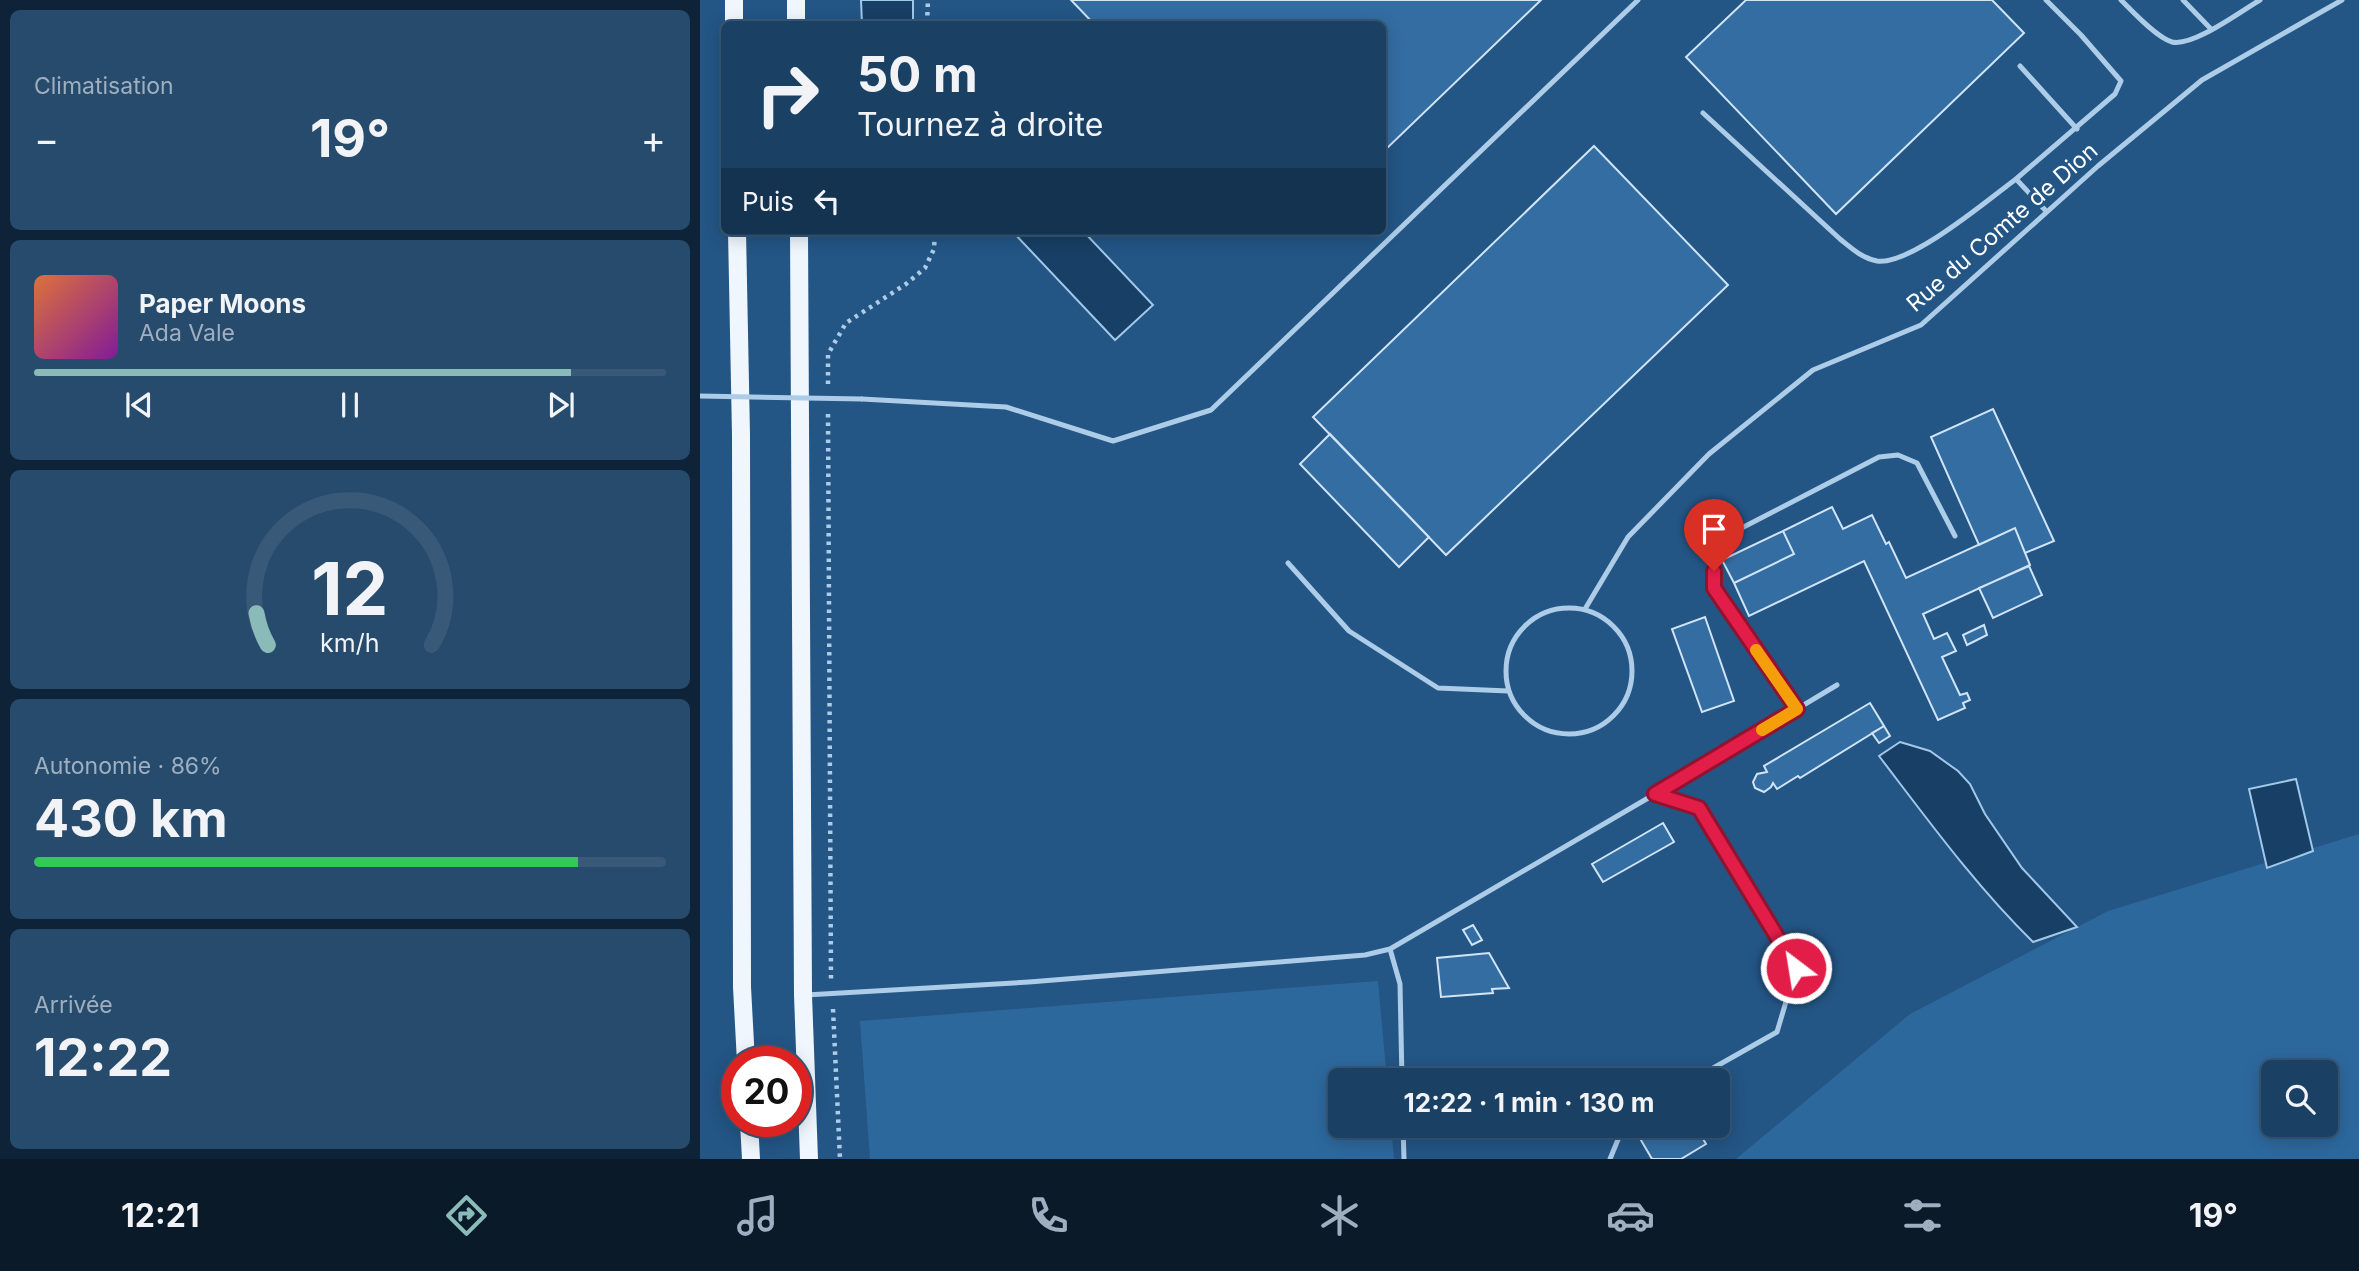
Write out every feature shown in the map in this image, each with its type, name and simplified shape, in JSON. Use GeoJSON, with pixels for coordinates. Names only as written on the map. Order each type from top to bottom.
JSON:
{"type":"FeatureCollection","features":[{"type":"Feature","properties":{"kind":"main road"},"geometry":{"type":"LineString","coordinates":[[734,0],[734,21]]}},
{"type":"Feature","properties":{"kind":"main road"},"geometry":{"type":"LineString","coordinates":[[796,0],[796,21]]}},
{"type":"Feature","properties":{"kind":"main road"},"geometry":{"type":"LineString","coordinates":[[737,235],[741,449],[742,988],[745,1046]]}},
{"type":"Feature","properties":{"kind":"main road"},"geometry":{"type":"LineString","coordinates":[[799,235],[803,995],[809,1159]]}},
{"type":"Feature","properties":{"kind":"main road"},"geometry":{"type":"LineString","coordinates":[[750,1137],[751,1159]]}},
{"type":"Feature","properties":{"kind":"lane"},"geometry":{"type":"LineString","coordinates":[[700,396],[862,399],[1006,407],[1113,441],[1211,410],[1638,0]]}},
{"type":"Feature","properties":{"kind":"lane"},"geometry":{"type":"LineString","coordinates":[[1703,113],[1859,254],[1880,261],[1908,253],[1933,241],[2016,179],[2115,94],[2121,81],[2046,0]]}},
{"type":"Feature","properties":{"kind":"lane"},"geometry":{"type":"LineString","coordinates":[[2121,0],[2150,28],[2172,42],[2191,40],[2260,0]]}},
{"type":"Feature","properties":{"kind":"lane"},"geometry":{"type":"LineString","coordinates":[[2183,0],[2211,29]]}},
{"type":"Feature","properties":{"kind":"lane","name":"Rue du Comte de Dion"},"geometry":{"type":"LineString","coordinates":[[1585,609],[1628,537],[1709,454],[1812,370],[1921,325],[2098,166],[2202,80],[2342,0]]}},
{"type":"Feature","properties":{"kind":"lane"},"geometry":{"type":"LineString","coordinates":[[2020,66],[2077,129]]}},
{"type":"Feature","properties":{"kind":"lane"},"geometry":{"type":"LineString","coordinates":[[2016,179],[2047,212]]}},
{"type":"Feature","properties":{"kind":"lane"},"geometry":{"type":"LineString","coordinates":[[1797,709],[1714,588],[1714,555],[1734,532],[1879,457],[1898,455],[1917,463],[1955,536]]}},
{"type":"Feature","properties":{"kind":"lane"},"geometry":{"type":"LineString","coordinates":[[1288,563],[1349,631],[1438,688],[1508,691]]}},
{"type":"Feature","properties":{"kind":"lane"},"geometry":{"type":"LineString","coordinates":[[1566,608],[1585,609],[1605,618],[1621,634],[1631,654],[1633,675],[1628,696],[1616,715],[1598,728],[1577,735],[1555,734],[1534,725],[1518,710],[1508,691],[1505,672],[1508,652],[1516,635],[1530,621],[1547,612],[1566,608]]}},
{"type":"Feature","properties":{"kind":"lane"},"geometry":{"type":"LineString","coordinates":[[803,995],[1029,982],[1311,960],[1365,955],[1390,949],[1837,685]]}},
{"type":"Feature","properties":{"kind":"lane"},"geometry":{"type":"LineString","coordinates":[[1655,794],[1699,808],[1796,968],[1777,1032],[1713,1068]]}},
{"type":"Feature","properties":{"kind":"lane"},"geometry":{"type":"LineString","coordinates":[[1390,949],[1399,984],[1402,1068]]}},
{"type":"Feature","properties":{"kind":"lane"},"geometry":{"type":"LineString","coordinates":[[1403,1138],[1404,1159]]}},
{"type":"Feature","properties":{"kind":"lane"},"geometry":{"type":"LineString","coordinates":[[1610,1159],[1619,1138]]}},
{"type":"Feature","properties":{"kind":"path"},"geometry":{"type":"LineString","coordinates":[[927,21],[928,0]]}},
{"type":"Feature","properties":{"kind":"path"},"geometry":{"type":"LineString","coordinates":[[828,396],[828,354],[846,323],[906,284],[925,268],[934,249],[935,235]]}},
{"type":"Feature","properties":{"kind":"path"},"geometry":{"type":"LineString","coordinates":[[828,410],[831,994],[840,1159]]}},
{"type":"Feature","properties":{"kind":"shaded area"},"geometry":{"type":"Polygon","coordinates":[[[861,0],[913,0],[913,21],[862,21],[861,0]]]}},
{"type":"Feature","properties":{"kind":"shaded area"},"geometry":{"type":"Polygon","coordinates":[[[1016,235],[1087,235],[1153,305],[1115,340],[1016,235]]]}},
{"type":"Feature","properties":{"kind":"shaded area"},"geometry":{"type":"Polygon","coordinates":[[[1900,742],[1930,751],[1958,771],[1970,784],[1985,814],[2022,868],[2077,927],[2033,942],[1991,898],[1879,756],[1900,742]]]}},
{"type":"Feature","properties":{"kind":"shaded area"},"geometry":{"type":"Polygon","coordinates":[[[2296,779],[2313,851],[2267,868],[2249,789],[2296,779]]]}},
{"type":"Feature","properties":{"kind":"shaded area"},"geometry":{"type":"Polygon","coordinates":[[[2359,834],[2359,1159],[1736,1159],[1910,1014],[2108,911],[2359,834]]]}},
{"type":"Feature","properties":{"kind":"shaded area"},"geometry":{"type":"Polygon","coordinates":[[[1378,981],[1386,1068],[1328,1068],[1328,1138],[1392,1138],[1394,1159],[870,1159],[860,1021],[1378,981]]]}},
{"type":"Feature","properties":{"kind":"building"},"geometry":{"type":"Polygon","coordinates":[[[1071,0],[1541,0],[1386,149],[1386,21],[1091,21],[1071,0]]]}},
{"type":"Feature","properties":{"kind":"building"},"geometry":{"type":"Polygon","coordinates":[[[1746,0],[1992,0],[2024,33],[1836,214],[1686,57],[1746,0]]]}},
{"type":"Feature","properties":{"kind":"building"},"geometry":{"type":"Polygon","coordinates":[[[1594,146],[1728,285],[1446,555],[1313,417],[1594,146]]]}},
{"type":"Feature","properties":{"kind":"building"},"geometry":{"type":"Polygon","coordinates":[[[1993,409],[2054,541],[2025,553],[2015,528],[1979,545],[1931,437],[1993,409]]]}},
{"type":"Feature","properties":{"kind":"building"},"geometry":{"type":"Polygon","coordinates":[[[1330,434],[1429,537],[1399,567],[1300,464],[1330,434]]]}},
{"type":"Feature","properties":{"kind":"building"},"geometry":{"type":"Polygon","coordinates":[[[1832,507],[1843,529],[1872,515],[1886,544],[1889,542],[1906,578],[2015,528],[2030,565],[1923,614],[1934,639],[1947,633],[1956,651],[1942,657],[1960,695],[1967,693],[1970,700],[1963,703],[1965,708],[1938,720],[1864,561],[1749,616],[1734,583],[1794,554],[1783,531],[1832,507]]]}},
{"type":"Feature","properties":{"kind":"building"},"geometry":{"type":"Polygon","coordinates":[[[1783,531],[1794,554],[1734,583],[1722,560],[1783,531]]]}},
{"type":"Feature","properties":{"kind":"building"},"geometry":{"type":"Polygon","coordinates":[[[2029,566],[2042,595],[1993,618],[1979,588],[2029,566]]]}},
{"type":"Feature","properties":{"kind":"building"},"geometry":{"type":"Polygon","coordinates":[[[1705,617],[1734,701],[1702,712],[1672,629],[1705,617]]]}},
{"type":"Feature","properties":{"kind":"building"},"geometry":{"type":"Polygon","coordinates":[[[1984,625],[1987,635],[1967,645],[1963,635],[1984,625]]]}},
{"type":"Feature","properties":{"kind":"building"},"geometry":{"type":"Polygon","coordinates":[[[1870,703],[1884,726],[1800,778],[1798,776],[1777,789],[1773,783],[1764,792],[1755,788],[1753,782],[1757,774],[1767,772],[1764,766],[1870,703]]]}},
{"type":"Feature","properties":{"kind":"building"},"geometry":{"type":"Polygon","coordinates":[[[1884,726],[1890,736],[1879,743],[1872,733],[1884,726]]]}},
{"type":"Feature","properties":{"kind":"building"},"geometry":{"type":"Polygon","coordinates":[[[1663,823],[1674,842],[1603,882],[1592,864],[1663,823]]]}},
{"type":"Feature","properties":{"kind":"building"},"geometry":{"type":"Polygon","coordinates":[[[1473,925],[1482,940],[1472,945],[1463,930],[1473,925]]]}},
{"type":"Feature","properties":{"kind":"building"},"geometry":{"type":"Polygon","coordinates":[[[1489,953],[1509,988],[1492,989],[1493,993],[1441,997],[1437,958],[1489,953]]]}},
{"type":"Feature","properties":{"kind":"building"},"geometry":{"type":"Polygon","coordinates":[[[1640,1138],[1703,1138],[1706,1144],[1681,1159],[1652,1159],[1640,1138]]]}},
{"type":"Feature","properties":{"kind":"slow traffic"},"geometry":{"type":"LineString","coordinates":[[1756,650],[1797,709],[1762,730]]}},
{"type":"Feature","properties":{"kind":"route"},"geometry":{"type":"LineString","coordinates":[[1714,571],[1714,588],[1797,709],[1655,794],[1699,808],[1796,968]]}}]}
